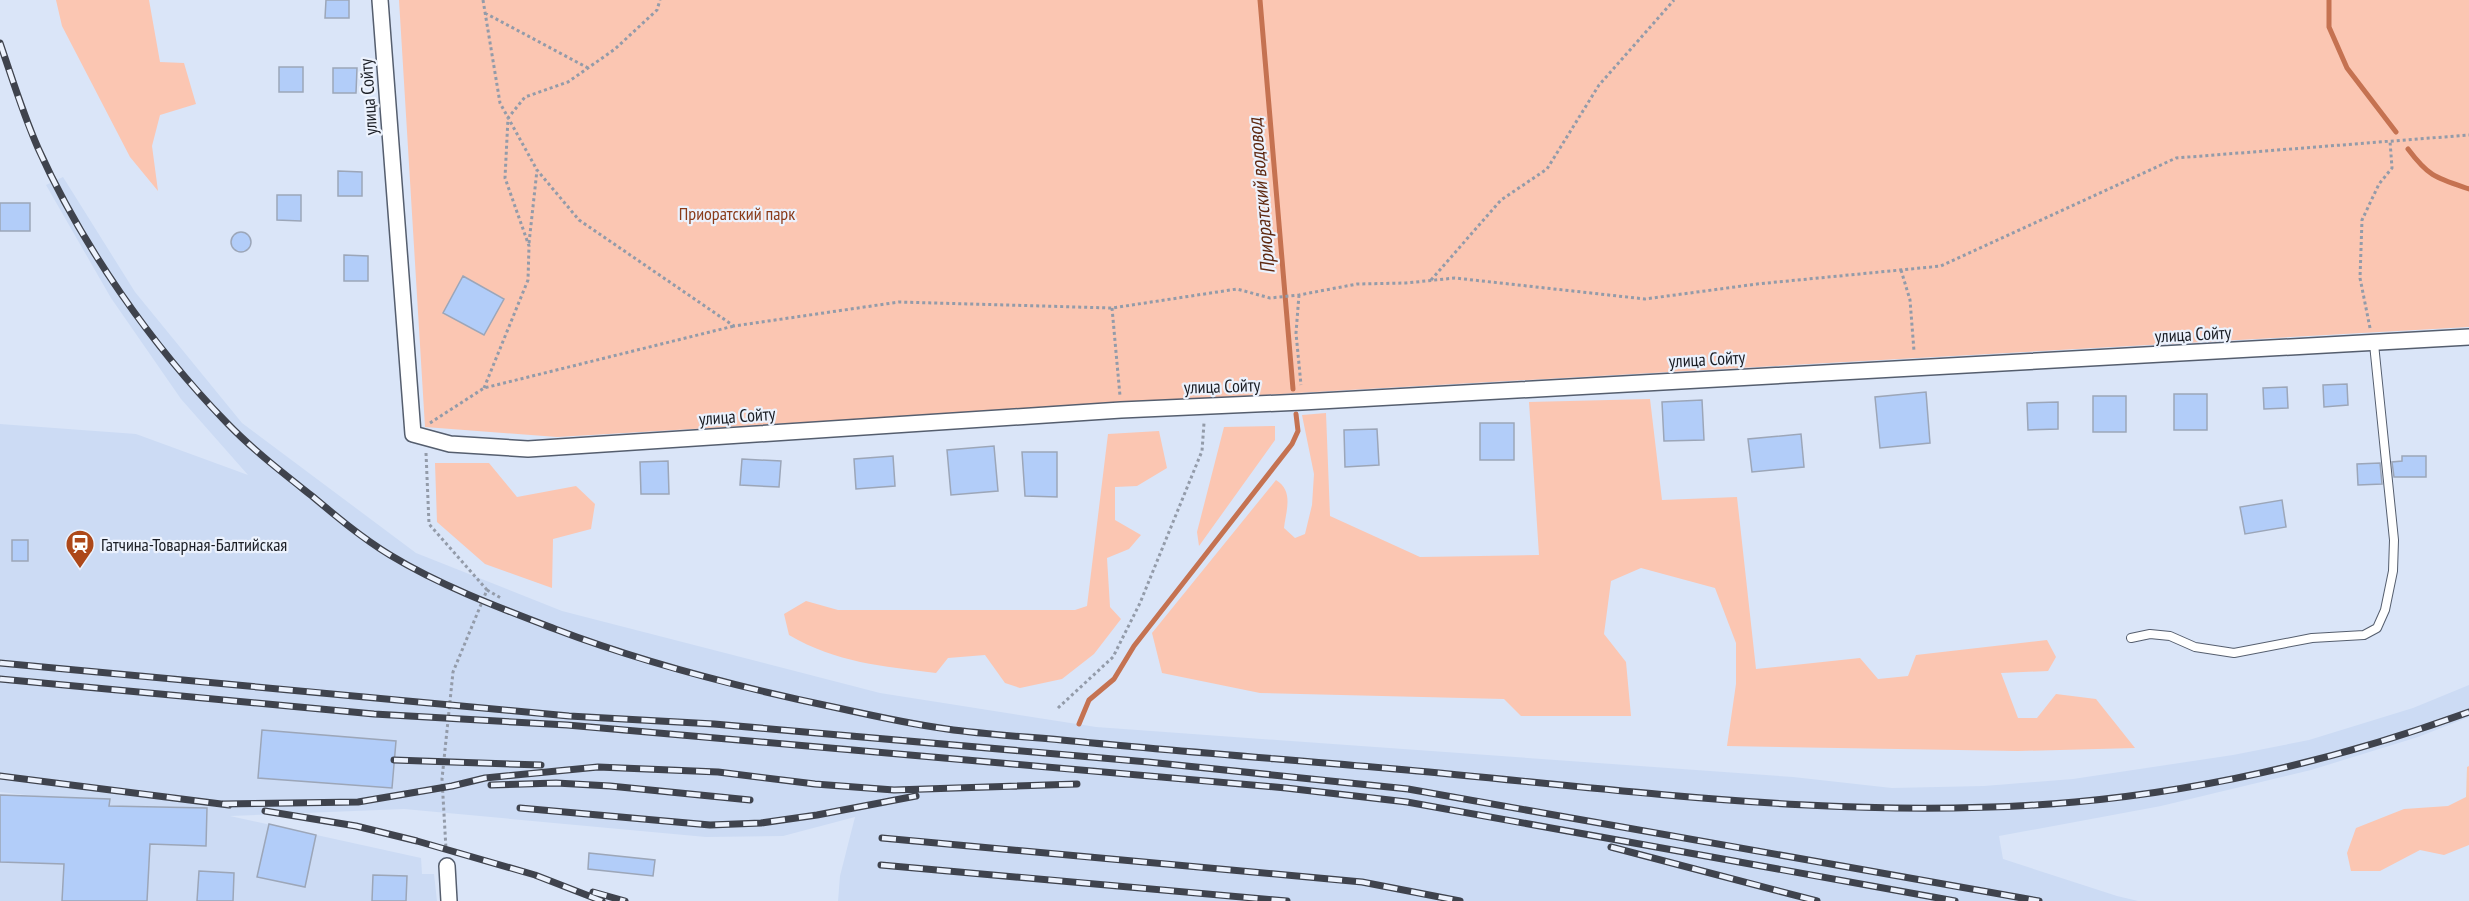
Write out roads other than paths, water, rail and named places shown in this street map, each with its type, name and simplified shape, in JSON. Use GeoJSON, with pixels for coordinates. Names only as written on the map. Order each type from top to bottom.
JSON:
{"type":"FeatureCollection","features":[{"type":"Feature","properties":{"kind":"street","name":"улица Сойту"},"geometry":{"type":"LineString","coordinates":[[380,0],[419,435],[450,444],[528,449],[1121,410],[2374,344],[2469,337]]}},
{"type":"Feature","properties":{"kind":"street"},"geometry":{"type":"LineString","coordinates":[[447,866],[449,901]]}},
{"type":"Feature","properties":{"kind":"lane"},"geometry":{"type":"LineString","coordinates":[[2131,639],[2150,634],[2170,636],[2195,647],[2234,653],[2312,638],[2364,635],[2377,628],[2385,610],[2393,571],[2394,540],[2374,344]]}},
{"type":"Feature","properties":{"kind":"waterway","name":"Приоратский водовод"},"geometry":{"type":"LineString","coordinates":[[1260,0],[1293,389]]}},
{"type":"Feature","properties":{"kind":"waterway"},"geometry":{"type":"LineString","coordinates":[[2329,0],[2329,27],[2347,68],[2396,132]]}},
{"type":"Feature","properties":{"kind":"waterway"},"geometry":{"type":"LineString","coordinates":[[2408,149],[2422,166],[2434,175],[2469,189]]}},
{"type":"Feature","properties":{"kind":"waterway","name":"Приоратский водовод"},"geometry":{"type":"LineString","coordinates":[[1079,724],[1089,700],[1114,679],[1134,646],[1292,444],[1298,431],[1296,414]]}},
{"type":"Feature","properties":{"kind":"railway"},"geometry":{"type":"LineString","coordinates":[[0,43],[38,148],[97,258],[172,361],[247,443],[360,534],[390,555],[430,577],[471,596],[590,642],[695,674],[879,717],[978,733],[1741,801],[1908,808],[1992,807],[2075,802],[2176,789],[2324,758],[2469,712]]}},
{"type":"Feature","properties":{"kind":"railway"},"geometry":{"type":"LineString","coordinates":[[0,663],[569,716],[714,724],[1148,762],[1408,789],[2039,901]]}},
{"type":"Feature","properties":{"kind":"railway"},"geometry":{"type":"LineString","coordinates":[[0,679],[374,714],[567,725],[1286,788],[1407,802],[1955,901]]}},
{"type":"Feature","properties":{"kind":"railway"},"geometry":{"type":"LineString","coordinates":[[394,760],[541,765]]}},
{"type":"Feature","properties":{"kind":"railway"},"geometry":{"type":"LineString","coordinates":[[223,804],[358,802],[485,778],[598,767],[718,772],[815,784],[894,790],[1077,784]]}},
{"type":"Feature","properties":{"kind":"railway"},"geometry":{"type":"LineString","coordinates":[[0,776],[229,805]]}},
{"type":"Feature","properties":{"kind":"railway"},"geometry":{"type":"LineString","coordinates":[[491,785],[556,783],[610,786],[750,800]]}},
{"type":"Feature","properties":{"kind":"railway"},"geometry":{"type":"LineString","coordinates":[[520,808],[710,825],[761,823],[916,796]]}},
{"type":"Feature","properties":{"kind":"railway"},"geometry":{"type":"LineString","coordinates":[[265,811],[356,826],[417,841],[535,875],[602,901]]}},
{"type":"Feature","properties":{"kind":"railway"},"geometry":{"type":"LineString","coordinates":[[882,838],[1362,882],[1460,901]]}},
{"type":"Feature","properties":{"kind":"railway"},"geometry":{"type":"LineString","coordinates":[[1611,847],[1817,901]]}},
{"type":"Feature","properties":{"kind":"railway"},"geometry":{"type":"LineString","coordinates":[[881,865],[1287,901]]}},
{"type":"Feature","properties":{"kind":"railway"},"geometry":{"type":"LineString","coordinates":[[593,892],[625,901]]}},
{"type":"Feature","properties":{"kind":"place","name":"Гатчина-Товарная-Балтийская"},"geometry":{"type":"Point","coordinates":[80,570]}},
{"type":"Feature","properties":{"kind":"park label","name":"Приоратский парк"},"geometry":{"type":"Point","coordinates":[737,213]}}]}
